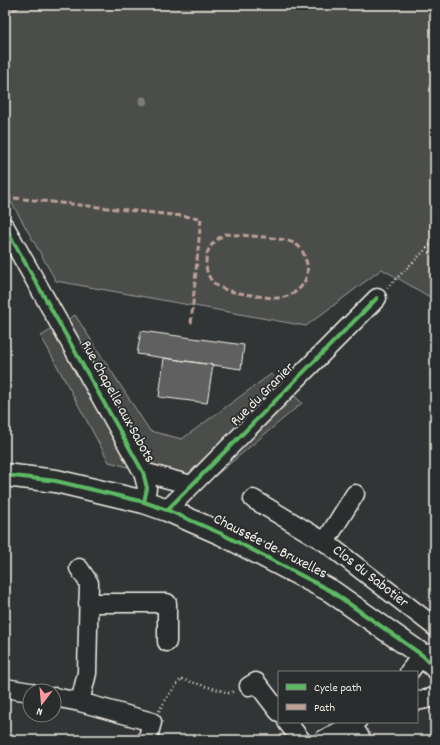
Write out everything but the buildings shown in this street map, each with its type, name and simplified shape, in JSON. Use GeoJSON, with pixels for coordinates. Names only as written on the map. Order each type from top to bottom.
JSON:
{"type":"FeatureCollection","features":[{"type":"Feature","properties":{"kind":"main road","name":"Chaussée de Bruxelles"},"geometry":{"type":"LineString","coordinates":[[5,475],[56,481],[144,502],[167,510],[222,534],[331,591],[425,662]]}},
{"type":"Feature","properties":{"kind":"street","name":"Rue Chapelle aux Sabots"},"geometry":{"type":"LineString","coordinates":[[5,227],[143,472],[146,488],[144,502]]}},
{"type":"Feature","properties":{"kind":"street","name":"Rue du Granier"},"geometry":{"type":"LineString","coordinates":[[167,510],[377,298]]}},
{"type":"Feature","properties":{"kind":"street"},"geometry":{"type":"LineString","coordinates":[[143,472],[191,485]]}},
{"type":"Feature","properties":{"kind":"street","name":"Clos du Sabotier"},"geometry":{"type":"LineString","coordinates":[[324,542],[355,494]]}},
{"type":"Feature","properties":{"kind":"street","name":"Clos du Sabotier"},"geometry":{"type":"LineString","coordinates":[[253,499],[324,542],[435,628]]}},
{"type":"Feature","properties":{"kind":"street"},"geometry":{"type":"LineString","coordinates":[[79,568],[89,583],[87,673],[80,702]]}},
{"type":"Feature","properties":{"kind":"street"},"geometry":{"type":"LineString","coordinates":[[88,603],[167,603],[167,642]]}},
{"type":"Feature","properties":{"kind":"street"},"geometry":{"type":"LineString","coordinates":[[249,686],[256,682],[278,711]]}},
{"type":"Feature","properties":{"kind":"street"},"geometry":{"type":"LineString","coordinates":[[5,688],[22,691]]}},
{"type":"Feature","properties":{"kind":"street"},"geometry":{"type":"LineString","coordinates":[[418,701],[435,697]]}},
{"type":"Feature","properties":{"kind":"street"},"geometry":{"type":"LineString","coordinates":[[62,699],[80,702],[150,730]]}},
{"type":"Feature","properties":{"kind":"street"},"geometry":{"type":"LineString","coordinates":[[288,723],[301,740]]}},
{"type":"Feature","properties":{"kind":"street"},"geometry":{"type":"LineString","coordinates":[[323,740],[354,724],[362,740]]}},
{"type":"Feature","properties":{"kind":"path"},"geometry":{"type":"LineString","coordinates":[[377,298],[435,240]]}},
{"type":"Feature","properties":{"kind":"path"},"geometry":{"type":"LineString","coordinates":[[150,730],[168,696],[181,679],[229,693],[249,686]]}},
{"type":"Feature","properties":{"kind":"shaded area"},"geometry":{"type":"Polygon","coordinates":[[[5,5],[435,5],[435,300],[382,269],[306,326],[56,281],[5,191],[5,5]]]}},
{"type":"Feature","properties":{"kind":"shaded area"},"geometry":{"type":"Polygon","coordinates":[[[75,315],[150,431],[182,439],[271,374],[302,403],[202,487],[109,462],[41,336],[75,315]]]}},
{"type":"Feature","properties":{"kind":"marked path"},"geometry":{"type":"LineString","coordinates":[[5,14],[22,5]]}},
{"type":"Feature","properties":{"kind":"marked path"},"geometry":{"type":"LineString","coordinates":[[5,197],[201,218],[191,324]]}},
{"type":"Feature","properties":{"kind":"marked path"},"geometry":{"type":"LineString","coordinates":[[225,234],[273,238],[297,245],[305,256],[307,266],[307,273],[302,286],[291,295],[276,298],[235,292],[221,288],[215,284],[207,271],[206,257],[211,245],[225,234]]}},
{"type":"Feature","properties":{"kind":"cycle path"},"geometry":{"type":"LineString","coordinates":[[5,227],[143,472],[147,488],[144,502]]}},
{"type":"Feature","properties":{"kind":"cycle path"},"geometry":{"type":"LineString","coordinates":[[167,510],[377,298]]}},
{"type":"Feature","properties":{"kind":"cycle path"},"geometry":{"type":"LineString","coordinates":[[5,475],[56,481],[144,502],[167,510],[222,534],[331,591],[422,655],[435,667]]}}]}
